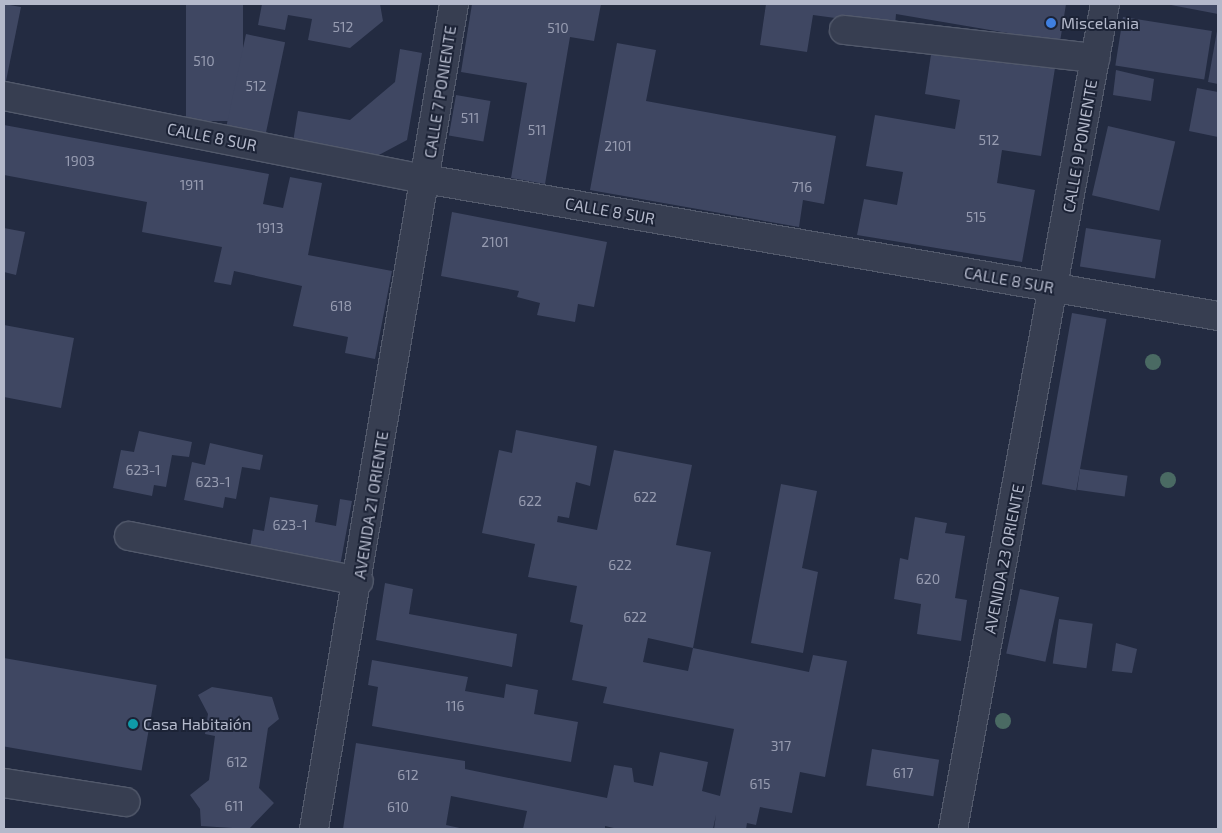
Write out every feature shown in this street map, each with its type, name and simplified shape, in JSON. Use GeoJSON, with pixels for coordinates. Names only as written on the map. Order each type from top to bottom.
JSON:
{"type":"FeatureCollection","features":[{"type":"Feature","properties":{"kind":"street","name":"CALLE 7 PONIENTE"},"geometry":{"type":"LineString","coordinates":[[425,179],[454,4]]}},
{"type":"Feature","properties":{"kind":"street","name":"CALLE 9 PONIENTE"},"geometry":{"type":"LineString","coordinates":[[1055,288],[1105,4]]}},
{"type":"Feature","properties":{"kind":"street"},"geometry":{"type":"LineString","coordinates":[[844,30],[1095,58]]}},
{"type":"Feature","properties":{"kind":"street","name":"CALLE 8 SUR"},"geometry":{"type":"LineString","coordinates":[[4,96],[425,179],[1218,316]]}},
{"type":"Feature","properties":{"kind":"street","name":"AVENIDA 21 ORIENTE"},"geometry":{"type":"LineString","coordinates":[[314,829],[358,581],[425,179]]}},
{"type":"Feature","properties":{"kind":"street","name":"AVENIDA 23 ORIENTE"},"geometry":{"type":"LineString","coordinates":[[953,829],[1055,288]]}},
{"type":"Feature","properties":{"kind":"street"},"geometry":{"type":"LineString","coordinates":[[129,536],[358,581]]}},
{"type":"Feature","properties":{"kind":"street"},"geometry":{"type":"LineString","coordinates":[[4,783],[126,802]]}},
{"type":"Feature","properties":{"kind":"building"},"geometry":{"type":"Polygon","coordinates":[[[4,4],[21,7],[5,86],[4,86],[4,4]]]}},
{"type":"Feature","properties":{"kind":"building"},"geometry":{"type":"Polygon","coordinates":[[[186,4],[243,4],[243,121],[186,121],[186,4]]]}},
{"type":"Feature","properties":{"kind":"building"},"geometry":{"type":"Polygon","coordinates":[[[262,4],[380,4],[383,21],[350,48],[308,40],[312,19],[288,15],[285,30],[258,25],[262,4]]]}},
{"type":"Feature","properties":{"kind":"building"},"geometry":{"type":"Polygon","coordinates":[[[472,4],[601,4],[594,41],[570,37],[545,184],[511,178],[527,83],[461,72],[472,4]]]}},
{"type":"Feature","properties":{"kind":"building"},"geometry":{"type":"Polygon","coordinates":[[[766,4],[1066,4],[1060,42],[896,14],[895,26],[813,15],[807,52],[760,45],[766,4]]]}},
{"type":"Feature","properties":{"kind":"building"},"geometry":{"type":"Polygon","coordinates":[[[1218,4],[1218,14],[1171,5],[1218,4]]]}},
{"type":"Feature","properties":{"kind":"building"},"geometry":{"type":"Polygon","coordinates":[[[1123,17],[1212,31],[1204,79],[1115,65],[1123,17]]]}},
{"type":"Feature","properties":{"kind":"building"},"geometry":{"type":"Polygon","coordinates":[[[1218,31],[1218,84],[1208,82],[1218,31]]]}},
{"type":"Feature","properties":{"kind":"building"},"geometry":{"type":"Polygon","coordinates":[[[246,34],[285,42],[265,139],[225,131],[246,34]]]}},
{"type":"Feature","properties":{"kind":"building"},"geometry":{"type":"Polygon","coordinates":[[[617,43],[656,50],[646,101],[836,136],[824,204],[803,200],[799,227],[590,190],[617,43]]]}},
{"type":"Feature","properties":{"kind":"building"},"geometry":{"type":"Polygon","coordinates":[[[932,48],[1055,68],[1041,156],[1002,150],[997,183],[1035,190],[1022,262],[857,235],[864,199],[897,205],[903,172],[866,166],[875,115],[955,129],[960,100],[925,94],[932,48]]]}},
{"type":"Feature","properties":{"kind":"building"},"geometry":{"type":"Polygon","coordinates":[[[400,49],[422,53],[407,140],[377,156],[293,142],[298,111],[350,120],[395,82],[400,49]]]}},
{"type":"Feature","properties":{"kind":"building"},"geometry":{"type":"Polygon","coordinates":[[[1116,70],[1154,79],[1151,101],[1113,95],[1116,70]]]}},
{"type":"Feature","properties":{"kind":"building"},"geometry":{"type":"Polygon","coordinates":[[[1197,88],[1218,92],[1218,137],[1189,131],[1197,88]]]}},
{"type":"Feature","properties":{"kind":"building"},"geometry":{"type":"Polygon","coordinates":[[[456,95],[490,101],[483,141],[449,135],[456,95]]]}},
{"type":"Feature","properties":{"kind":"building"},"geometry":{"type":"Polygon","coordinates":[[[4,125],[269,174],[263,204],[283,208],[290,177],[322,183],[308,255],[392,271],[375,359],[345,353],[348,337],[293,326],[302,286],[234,271],[231,285],[214,282],[222,247],[142,232],[147,202],[4,175],[4,125]]]}},
{"type":"Feature","properties":{"kind":"building"},"geometry":{"type":"Polygon","coordinates":[[[1108,126],[1175,142],[1159,211],[1092,195],[1108,126]]]}},
{"type":"Feature","properties":{"kind":"building"},"geometry":{"type":"Polygon","coordinates":[[[452,212],[607,242],[594,307],[578,304],[575,322],[537,315],[540,303],[517,297],[519,291],[441,276],[452,212]]]}},
{"type":"Feature","properties":{"kind":"building"},"geometry":{"type":"Polygon","coordinates":[[[4,228],[25,232],[16,275],[4,272],[4,228]]]}},
{"type":"Feature","properties":{"kind":"building"},"geometry":{"type":"Polygon","coordinates":[[[1086,228],[1161,240],[1155,278],[1080,267],[1086,228]]]}},
{"type":"Feature","properties":{"kind":"building"},"geometry":{"type":"Polygon","coordinates":[[[1072,313],[1106,319],[1076,490],[1042,484],[1072,313]]]}},
{"type":"Feature","properties":{"kind":"building"},"geometry":{"type":"Polygon","coordinates":[[[4,325],[74,338],[61,408],[4,397],[4,325]]]}},
{"type":"Feature","properties":{"kind":"building"},"geometry":{"type":"Polygon","coordinates":[[[516,430],[597,446],[590,486],[576,482],[569,518],[558,516],[557,522],[597,530],[614,450],[692,465],[676,545],[711,552],[693,648],[809,672],[813,655],[847,661],[825,777],[800,772],[792,813],[760,807],[756,825],[747,823],[746,829],[714,829],[716,815],[713,829],[618,829],[605,826],[605,829],[523,829],[527,811],[451,796],[446,825],[464,829],[343,829],[356,743],[465,761],[465,769],[607,798],[614,765],[632,768],[634,782],[653,786],[660,752],[708,762],[702,791],[720,796],[734,729],[603,703],[607,687],[572,680],[583,625],[570,622],[577,586],[528,577],[535,544],[482,533],[499,450],[512,453],[516,430]],[[648,638],[643,662],[688,671],[693,648],[648,638]]]}},
{"type":"Feature","properties":{"kind":"building"},"geometry":{"type":"Polygon","coordinates":[[[139,431],[192,442],[189,457],[172,455],[166,487],[154,485],[152,496],[113,488],[121,450],[134,452],[139,431]]]}},
{"type":"Feature","properties":{"kind":"building"},"geometry":{"type":"Polygon","coordinates":[[[210,443],[263,455],[260,470],[242,467],[236,499],[225,497],[223,508],[184,500],[192,462],[205,465],[210,443]]]}},
{"type":"Feature","properties":{"kind":"building"},"geometry":{"type":"Polygon","coordinates":[[[1080,469],[1128,476],[1125,496],[1077,490],[1080,469]]]}},
{"type":"Feature","properties":{"kind":"building"},"geometry":{"type":"Polygon","coordinates":[[[781,484],[817,491],[802,568],[818,572],[803,653],[751,643],[781,484]]]}},
{"type":"Feature","properties":{"kind":"building"},"geometry":{"type":"Polygon","coordinates":[[[270,497],[318,505],[315,522],[336,526],[340,499],[352,501],[340,566],[250,548],[253,529],[264,531],[270,497]]]}},
{"type":"Feature","properties":{"kind":"building"},"geometry":{"type":"Polygon","coordinates":[[[915,517],[947,523],[945,533],[965,536],[955,598],[967,600],[961,641],[917,634],[921,604],[894,599],[900,558],[908,560],[915,517]]]}},
{"type":"Feature","properties":{"kind":"building"},"geometry":{"type":"Polygon","coordinates":[[[385,583],[413,589],[409,614],[517,634],[512,667],[376,640],[385,583]]]}},
{"type":"Feature","properties":{"kind":"building"},"geometry":{"type":"Polygon","coordinates":[[[1020,589],[1059,597],[1045,662],[1006,654],[1020,589]]]}},
{"type":"Feature","properties":{"kind":"building"},"geometry":{"type":"Polygon","coordinates":[[[1059,619],[1093,624],[1086,668],[1053,664],[1059,619]]]}},
{"type":"Feature","properties":{"kind":"building"},"geometry":{"type":"Polygon","coordinates":[[[1116,643],[1137,649],[1132,673],[1112,671],[1116,643]]]}},
{"type":"Feature","properties":{"kind":"building"},"geometry":{"type":"Polygon","coordinates":[[[4,658],[157,685],[142,771],[4,746],[4,658]]]}},
{"type":"Feature","properties":{"kind":"building"},"geometry":{"type":"Polygon","coordinates":[[[372,660],[468,677],[465,691],[504,698],[506,684],[538,690],[534,714],[578,722],[571,762],[372,726],[378,687],[368,685],[372,660]]]}},
{"type":"Feature","properties":{"kind":"building"},"geometry":{"type":"Polygon","coordinates":[[[212,687],[272,697],[279,719],[268,728],[259,788],[274,803],[249,829],[201,826],[200,809],[190,795],[209,780],[215,736],[205,734],[208,714],[198,695],[212,687]]]}},
{"type":"Feature","properties":{"kind":"building"},"geometry":{"type":"Polygon","coordinates":[[[872,749],[939,760],[933,796],[866,786],[872,749]]]}},
{"type":"Feature","properties":{"kind":"place","name":"Miscelania"},"geometry":{"type":"Point","coordinates":[1051,23]}},
{"type":"Feature","properties":{"kind":"place","name":"Casa Habitaión"},"geometry":{"type":"Point","coordinates":[133,724]}}]}
